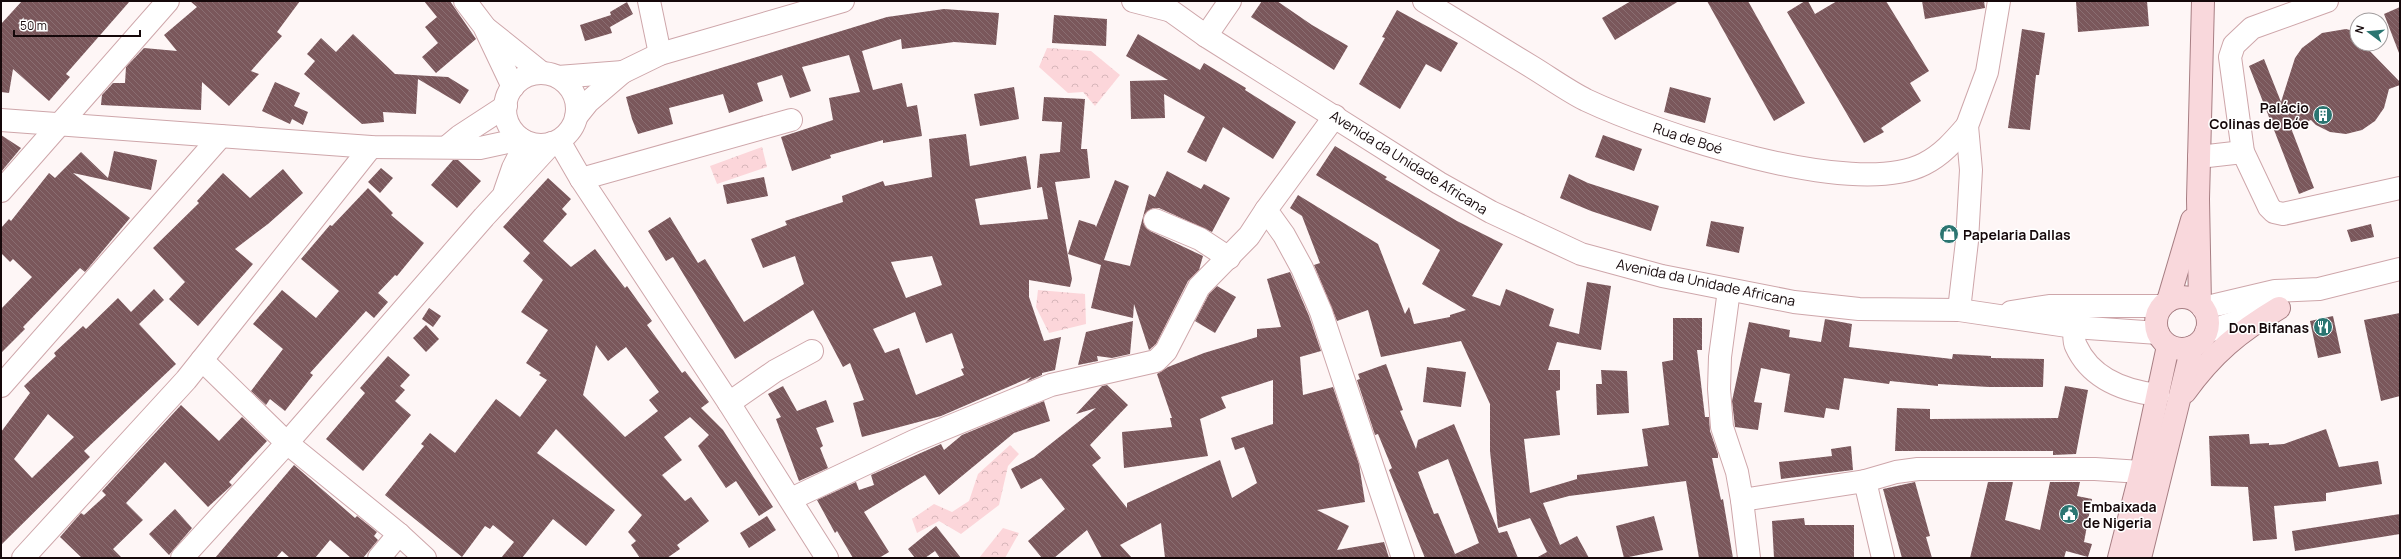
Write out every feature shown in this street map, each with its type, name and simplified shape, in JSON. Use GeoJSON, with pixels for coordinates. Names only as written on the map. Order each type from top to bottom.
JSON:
{"type":"FeatureCollection","features":[{"type":"Feature","properties":{"kind":"main road"},"geometry":{"type":"LineString","coordinates":[[2201,306],[2198,199],[2204,1]]}},
{"type":"Feature","properties":{"kind":"main road"},"geometry":{"type":"LineString","coordinates":[[2198,199],[2165,304],[2156,324],[2163,339],[2176,349],[2199,340]]}},
{"type":"Feature","properties":{"kind":"main road"},"geometry":{"type":"LineString","coordinates":[[2140,558],[2180,400],[2207,316],[2201,306],[2190,298],[2179,297],[2165,304]]}},
{"type":"Feature","properties":{"kind":"main road"},"geometry":{"type":"LineString","coordinates":[[2180,400],[2215,354],[2248,327],[2279,308]]}},
{"type":"Feature","properties":{"kind":"main road"},"geometry":{"type":"LineString","coordinates":[[2119,558],[2141,472],[2158,395],[2163,339]]}},
{"type":"Feature","properties":{"kind":"street"},"geometry":{"type":"LineString","coordinates":[[1,191],[168,1]]}},
{"type":"Feature","properties":{"kind":"street"},"geometry":{"type":"LineString","coordinates":[[465,1],[484,26],[550,75],[565,82],[574,94],[577,107],[576,117]]}},
{"type":"Feature","properties":{"kind":"street"},"geometry":{"type":"LineString","coordinates":[[649,1],[660,54]]}},
{"type":"Feature","properties":{"kind":"street"},"geometry":{"type":"LineString","coordinates":[[182,558],[287,442],[502,198],[555,142],[570,131],[576,117],[588,102],[623,72],[660,54],[843,1]]}},
{"type":"Feature","properties":{"kind":"street","name":"Avenida da Unidade Africana"},"geometry":{"type":"LineString","coordinates":[[1133,1],[1162,6],[1206,36],[1439,183],[1490,212],[1581,254],[1662,276],[1794,302],[1859,309],[1958,310],[1991,316],[2163,339]]}},
{"type":"Feature","properties":{"kind":"street"},"geometry":{"type":"LineString","coordinates":[[1206,36],[1230,1]]}},
{"type":"Feature","properties":{"kind":"street","name":"Rua de Boé"},"geometry":{"type":"LineString","coordinates":[[1424,1],[1585,99],[1663,131],[1750,157],[1850,174],[1906,170],[1924,164],[1944,151],[1967,126]]}},
{"type":"Feature","properties":{"kind":"street"},"geometry":{"type":"LineString","coordinates":[[1958,310],[1971,178],[1967,126],[1987,72],[1999,1]]}},
{"type":"Feature","properties":{"kind":"street"},"geometry":{"type":"LineString","coordinates":[[2327,1],[2306,5],[2252,28],[2234,45],[2230,57],[2243,152],[2269,207],[2274,212],[2283,214],[2398,195]]}},
{"type":"Feature","properties":{"kind":"street"},"geometry":{"type":"LineString","coordinates":[[484,26],[509,97],[508,121],[524,140]]}},
{"type":"Feature","properties":{"kind":"street"},"geometry":{"type":"LineString","coordinates":[[448,146],[509,97],[526,76],[623,72]]}},
{"type":"Feature","properties":{"kind":"street"},"geometry":{"type":"LineString","coordinates":[[791,499],[914,441],[1051,385],[1156,361],[1166,351],[1199,287],[1249,236],[1266,210],[1335,116]]}},
{"type":"Feature","properties":{"kind":"street"},"geometry":{"type":"LineString","coordinates":[[1,120],[371,147],[448,146],[480,148],[524,140],[544,145],[555,142]]}},
{"type":"Feature","properties":{"kind":"street"},"geometry":{"type":"LineString","coordinates":[[581,179],[791,120]]}},
{"type":"Feature","properties":{"kind":"street"},"geometry":{"type":"LineString","coordinates":[[1,386],[220,136]]}},
{"type":"Feature","properties":{"kind":"street"},"geometry":{"type":"LineString","coordinates":[[502,198],[524,140]]}},
{"type":"Feature","properties":{"kind":"street"},"geometry":{"type":"LineString","coordinates":[[555,142],[729,404],[791,499],[827,558]]}},
{"type":"Feature","properties":{"kind":"street"},"geometry":{"type":"LineString","coordinates":[[23,558],[202,360],[371,147]]}},
{"type":"Feature","properties":{"kind":"street"},"geometry":{"type":"LineString","coordinates":[[2199,157],[2243,152]]}},
{"type":"Feature","properties":{"kind":"street"},"geometry":{"type":"LineString","coordinates":[[1266,210],[1284,236],[1302,268],[1321,312],[1403,558]]}},
{"type":"Feature","properties":{"kind":"street"},"geometry":{"type":"LineString","coordinates":[[1155,220],[1200,239],[1229,258]]}},
{"type":"Feature","properties":{"kind":"street"},"geometry":{"type":"LineString","coordinates":[[2201,306],[2275,291],[2319,289],[2400,270]]}},
{"type":"Feature","properties":{"kind":"street"},"geometry":{"type":"LineString","coordinates":[[2199,340],[2279,308],[2319,289]]}},
{"type":"Feature","properties":{"kind":"street"},"geometry":{"type":"LineString","coordinates":[[1729,290],[1720,357],[1719,390],[1722,427],[1737,472],[1749,558]]}},
{"type":"Feature","properties":{"kind":"street","name":"Avenida da Unidade Africana"},"geometry":{"type":"LineString","coordinates":[[1991,316],[2049,306],[2165,304]]}},
{"type":"Feature","properties":{"kind":"street"},"geometry":{"type":"LineString","coordinates":[[2074,327],[2075,344],[2088,364],[2106,380],[2132,392],[2158,395]]}},
{"type":"Feature","properties":{"kind":"street"},"geometry":{"type":"LineString","coordinates":[[729,404],[775,371],[812,351]]}},
{"type":"Feature","properties":{"kind":"street"},"geometry":{"type":"LineString","coordinates":[[202,360],[287,442],[399,534],[425,558]]}},
{"type":"Feature","properties":{"kind":"street"},"geometry":{"type":"LineString","coordinates":[[1742,500],[1865,481],[1896,472],[1918,469],[2095,469],[2141,472]]}},
{"type":"Feature","properties":{"kind":"street"},"geometry":{"type":"LineString","coordinates":[[1865,481],[1883,558]]}},
{"type":"Feature","properties":{"kind":"street"},"geometry":{"type":"LineString","coordinates":[[379,558],[399,534]]}},
{"type":"Feature","properties":{"kind":"green space"},"geometry":{"type":"Polygon","coordinates":[[[1047,48],[1091,51],[1120,75],[1095,106],[1083,92],[1068,93],[1039,67],[1047,48]]]}},
{"type":"Feature","properties":{"kind":"green space"},"geometry":{"type":"Polygon","coordinates":[[[762,147],[767,167],[717,184],[710,166],[762,147]]]}},
{"type":"Feature","properties":{"kind":"green space"},"geometry":{"type":"Polygon","coordinates":[[[1038,290],[1085,294],[1086,324],[1049,333],[1036,307],[1038,290]]]}},
{"type":"Feature","properties":{"kind":"green space"},"geometry":{"type":"Polygon","coordinates":[[[1010,445],[1019,454],[1008,466],[999,505],[961,534],[939,521],[917,533],[912,519],[934,504],[952,512],[969,501],[978,474],[1010,445]]]}},
{"type":"Feature","properties":{"kind":"green space"},"geometry":{"type":"Polygon","coordinates":[[[1003,528],[1019,533],[1005,558],[979,558],[1003,528]]]}},
{"type":"Feature","properties":{"kind":"building"},"geometry":{"type":"Polygon","coordinates":[[[22,1],[130,1],[66,74],[70,77],[49,101],[13,69],[9,93],[1,92],[1,24],[22,1]]]}},
{"type":"Feature","properties":{"kind":"building"},"geometry":{"type":"Polygon","coordinates":[[[190,1],[300,1],[277,32],[282,36],[251,71],[259,74],[229,106],[202,82],[201,110],[101,105],[102,95],[113,83],[125,83],[126,67],[144,48],[177,51],[164,35],[197,7],[190,1]]]}},
{"type":"Feature","properties":{"kind":"building"},"geometry":{"type":"Polygon","coordinates":[[[424,1],[450,1],[476,39],[436,73],[422,57],[438,43],[425,27],[437,17],[424,1]]]}},
{"type":"Feature","properties":{"kind":"building"},"geometry":{"type":"Polygon","coordinates":[[[1262,1],[1277,1],[1312,25],[1348,46],[1334,70],[1251,17],[1262,1]]]}},
{"type":"Feature","properties":{"kind":"building"},"geometry":{"type":"Polygon","coordinates":[[[1631,1],[1679,1],[1615,40],[1602,18],[1631,1]]]}},
{"type":"Feature","properties":{"kind":"building"},"geometry":{"type":"Polygon","coordinates":[[[1707,1],[1748,1],[1805,103],[1774,121],[1707,1]]]}},
{"type":"Feature","properties":{"kind":"building"},"geometry":{"type":"Polygon","coordinates":[[[1805,1],[1808,1],[1815,14],[1837,1],[1886,1],[1929,71],[1910,83],[1921,101],[1881,128],[1884,132],[1864,143],[1787,12],[1805,1]]]}},
{"type":"Feature","properties":{"kind":"building"},"geometry":{"type":"Polygon","coordinates":[[[1922,1],[1984,1],[1985,8],[1925,19],[1922,1]]]}},
{"type":"Feature","properties":{"kind":"building"},"geometry":{"type":"Polygon","coordinates":[[[2076,1],[2147,1],[2149,26],[2078,32],[2076,1]]]}},
{"type":"Feature","properties":{"kind":"building"},"geometry":{"type":"Polygon","coordinates":[[[627,2],[633,14],[610,27],[612,33],[585,41],[580,25],[611,15],[610,12],[627,2]]]}},
{"type":"Feature","properties":{"kind":"building"},"geometry":{"type":"Polygon","coordinates":[[[2400,7],[2400,53],[2389,27],[2389,12],[2400,7]]]}},
{"type":"Feature","properties":{"kind":"building"},"geometry":{"type":"Polygon","coordinates":[[[944,9],[999,13],[996,45],[954,42],[902,49],[901,39],[862,51],[873,90],[902,83],[907,107],[917,105],[922,136],[883,143],[883,140],[830,155],[831,158],[792,171],[781,137],[833,120],[829,98],[860,92],[849,55],[802,67],[811,91],[790,98],[782,75],[757,83],[763,101],[729,113],[723,94],[669,108],[673,124],[638,134],[632,119],[626,97],[887,17],[944,9]]]}},
{"type":"Feature","properties":{"kind":"building"},"geometry":{"type":"Polygon","coordinates":[[[1397,10],[1458,43],[1441,72],[1426,64],[1400,109],[1359,84],[1385,38],[1382,37],[1397,10]]]}},
{"type":"Feature","properties":{"kind":"building"},"geometry":{"type":"Polygon","coordinates":[[[1054,15],[1107,19],[1106,46],[1052,43],[1054,15]]]}},
{"type":"Feature","properties":{"kind":"building"},"geometry":{"type":"Polygon","coordinates":[[[2022,29],[2045,33],[2039,75],[2036,75],[2030,130],[2008,128],[2022,29]]]}},
{"type":"Feature","properties":{"kind":"building","name":"Palácio Colinas de Bóe"},"geometry":{"type":"Polygon","coordinates":[[[2349,30],[2349,52],[2371,52],[2400,82],[2400,85],[2389,89],[2384,108],[2375,121],[2362,130],[2346,134],[2330,132],[2316,125],[2311,120],[2291,128],[2314,188],[2299,194],[2249,66],[2264,59],[2281,102],[2295,58],[2302,48],[2322,33],[2349,30]]]}},
{"type":"Feature","properties":{"kind":"building"},"geometry":{"type":"Polygon","coordinates":[[[353,34],[395,74],[448,77],[469,90],[460,104],[418,79],[416,114],[383,112],[384,122],[362,124],[304,74],[315,61],[307,54],[321,38],[336,52],[353,34]]]}},
{"type":"Feature","properties":{"kind":"building"},"geometry":{"type":"Polygon","coordinates":[[[1138,34],[1200,70],[1204,63],[1246,88],[1245,90],[1296,122],[1273,159],[1223,127],[1206,162],[1187,152],[1205,117],[1164,94],[1165,118],[1131,119],[1130,81],[1168,80],[1126,56],[1138,34]]]}},
{"type":"Feature","properties":{"kind":"building"},"geometry":{"type":"Polygon","coordinates":[[[275,82],[300,93],[294,106],[308,112],[303,125],[292,119],[290,124],[262,111],[275,82]]]}},
{"type":"Feature","properties":{"kind":"building"},"geometry":{"type":"Polygon","coordinates":[[[1014,87],[1019,119],[980,126],[974,94],[1014,87]]]}},
{"type":"Feature","properties":{"kind":"building"},"geometry":{"type":"Polygon","coordinates":[[[1670,87],[1711,98],[1705,123],[1664,112],[1670,87]]]}},
{"type":"Feature","properties":{"kind":"building"},"geometry":{"type":"Polygon","coordinates":[[[1044,97],[1085,99],[1081,149],[1087,149],[1090,178],[1055,182],[1072,279],[1070,287],[1029,280],[1029,297],[1044,341],[1061,337],[1055,370],[1042,373],[1042,375],[1026,382],[1031,377],[941,416],[862,437],[853,403],[864,400],[850,363],[843,367],[813,310],[735,359],[673,257],[666,261],[648,231],[670,217],[698,263],[705,259],[744,322],[804,284],[795,256],[763,268],[751,239],[787,225],[785,221],[843,202],[842,196],[883,181],[885,186],[932,177],[929,139],[966,134],[970,166],[1026,156],[1031,189],[975,199],[980,225],[1048,219],[1042,187],[1037,188],[1040,154],[1060,152],[1062,122],[1042,121],[1044,97]],[[932,256],[891,262],[906,298],[942,285],[932,256]],[[915,312],[873,329],[885,353],[899,348],[916,395],[964,375],[961,369],[964,368],[952,333],[926,343],[915,312]]]}},
{"type":"Feature","properties":{"kind":"building"},"geometry":{"type":"Polygon","coordinates":[[[1,135],[21,148],[1,172],[1,135]]]}},
{"type":"Feature","properties":{"kind":"building"},"geometry":{"type":"Polygon","coordinates":[[[1603,135],[1642,149],[1634,171],[1595,157],[1603,135]]]}},
{"type":"Feature","properties":{"kind":"building"},"geometry":{"type":"Polygon","coordinates":[[[1335,146],[1387,177],[1385,179],[1457,221],[1503,244],[1472,296],[1500,306],[1506,289],[1554,309],[1549,326],[1579,334],[1587,282],[1611,286],[1601,350],[1557,342],[1548,370],[1560,370],[1560,390],[1556,391],[1560,435],[1524,439],[1530,493],[1577,479],[1577,475],[1648,466],[1642,429],[1669,425],[1662,362],[1673,360],[1673,318],[1702,318],[1702,350],[1697,350],[1705,417],[1709,417],[1710,431],[1718,454],[1718,458],[1712,458],[1721,500],[1723,499],[1733,558],[1699,558],[1686,481],[1569,496],[1543,503],[1560,545],[1577,536],[1589,558],[1536,558],[1547,552],[1530,518],[1498,528],[1490,451],[1490,404],[1461,341],[1381,357],[1368,310],[1337,321],[1314,265],[1320,263],[1302,216],[1290,208],[1298,195],[1378,244],[1405,314],[1409,307],[1414,324],[1450,317],[1450,315],[1466,310],[1422,284],[1440,250],[1316,175],[1335,146]]]}},
{"type":"Feature","properties":{"kind":"building"},"geometry":{"type":"Polygon","coordinates":[[[114,151],[157,160],[151,190],[73,173],[130,218],[85,272],[80,268],[23,327],[25,329],[1,353],[1,309],[32,277],[13,259],[10,262],[1,253],[1,228],[9,219],[11,221],[49,173],[55,178],[81,152],[108,178],[114,151]]]}},
{"type":"Feature","properties":{"kind":"building"},"geometry":{"type":"Polygon","coordinates":[[[453,160],[458,160],[481,181],[457,208],[431,185],[453,160]]]}},
{"type":"Feature","properties":{"kind":"building"},"geometry":{"type":"Polygon","coordinates":[[[381,168],[393,178],[380,193],[368,182],[381,168]]]}},
{"type":"Feature","properties":{"kind":"building"},"geometry":{"type":"Polygon","coordinates":[[[283,169],[303,193],[268,224],[235,249],[253,264],[198,326],[169,299],[185,282],[153,248],[199,203],[197,201],[223,173],[250,198],[283,169]]]}},
{"type":"Feature","properties":{"kind":"building"},"geometry":{"type":"Polygon","coordinates":[[[1167,171],[1201,189],[1204,184],[1230,198],[1212,232],[1159,208],[1153,208],[1144,215],[1143,222],[1150,231],[1203,256],[1199,270],[1188,281],[1156,344],[1149,350],[1134,304],[1133,318],[1091,308],[1101,265],[1068,254],[1079,220],[1095,225],[1096,227],[1115,180],[1129,186],[1104,260],[1130,266],[1149,194],[1155,197],[1167,171]]]}},
{"type":"Feature","properties":{"kind":"building"},"geometry":{"type":"Polygon","coordinates":[[[1569,174],[1588,183],[1659,206],[1651,231],[1591,211],[1560,198],[1569,174]]]}},
{"type":"Feature","properties":{"kind":"building"},"geometry":{"type":"Polygon","coordinates":[[[764,177],[768,196],[727,204],[723,185],[764,177]]]}},
{"type":"Feature","properties":{"kind":"building"},"geometry":{"type":"Polygon","coordinates":[[[548,178],[571,199],[562,209],[567,214],[543,241],[571,267],[595,249],[625,288],[627,286],[652,321],[647,325],[682,373],[685,371],[709,402],[701,408],[723,430],[773,507],[759,516],[736,481],[726,488],[698,446],[709,435],[690,417],[664,437],[682,460],[662,475],[685,501],[691,497],[709,521],[677,545],[680,549],[667,558],[640,558],[631,545],[636,541],[628,532],[642,515],[556,429],[537,453],[615,510],[586,546],[553,519],[522,558],[501,558],[514,542],[493,525],[490,529],[485,526],[462,557],[385,495],[424,446],[421,444],[430,433],[455,453],[496,399],[520,417],[547,380],[539,375],[541,373],[526,363],[548,330],[521,312],[543,280],[523,261],[530,253],[503,227],[548,178]],[[596,345],[583,395],[625,437],[658,411],[649,400],[659,392],[626,347],[608,361],[596,345]]]}},
{"type":"Feature","properties":{"kind":"building"},"geometry":{"type":"Polygon","coordinates":[[[368,188],[393,213],[391,215],[424,243],[397,276],[395,275],[378,293],[388,302],[374,318],[366,311],[310,373],[313,375],[285,411],[270,399],[266,405],[251,391],[283,349],[253,324],[282,290],[316,318],[339,291],[301,259],[330,225],[332,226],[368,188]]]}},
{"type":"Feature","properties":{"kind":"building"},"geometry":{"type":"Polygon","coordinates":[[[1711,221],[1744,227],[1739,253],[1706,246],[1711,221]]]}},
{"type":"Feature","properties":{"kind":"building"},"geometry":{"type":"Polygon","coordinates":[[[2371,224],[2374,237],[2351,242],[2347,230],[2371,224]]]}},
{"type":"Feature","properties":{"kind":"building"},"geometry":{"type":"Polygon","coordinates":[[[1290,272],[1309,316],[1321,351],[1300,357],[1303,395],[1333,387],[1359,464],[1365,502],[1317,510],[1349,526],[1337,550],[1384,542],[1389,558],[1165,558],[1161,523],[1120,545],[1132,558],[1102,558],[1087,530],[1054,558],[1042,558],[1028,541],[1065,509],[1041,478],[1021,489],[1011,469],[1034,457],[1096,408],[1076,414],[1102,386],[1107,385],[1128,405],[1090,445],[1101,458],[1092,465],[1127,508],[1127,503],[1220,460],[1232,498],[1257,483],[1244,447],[1235,450],[1231,438],[1273,424],[1273,380],[1221,397],[1226,408],[1200,419],[1208,456],[1124,468],[1122,432],[1172,427],[1170,418],[1172,418],[1157,374],[1168,367],[1204,353],[1257,337],[1257,329],[1281,327],[1267,279],[1290,272]]]}},
{"type":"Feature","properties":{"kind":"building"},"geometry":{"type":"Polygon","coordinates":[[[1217,286],[1236,297],[1215,333],[1195,321],[1209,294],[1217,286]]]}},
{"type":"Feature","properties":{"kind":"building"},"geometry":{"type":"Polygon","coordinates":[[[154,289],[164,300],[139,324],[176,364],[84,451],[90,457],[1,545],[1,432],[30,393],[24,386],[56,356],[54,353],[83,326],[86,329],[118,298],[131,312],[154,289]],[[48,414],[14,459],[32,478],[74,437],[48,414]]]}},
{"type":"Feature","properties":{"kind":"building"},"geometry":{"type":"Polygon","coordinates":[[[429,308],[441,316],[433,327],[422,319],[429,308]]]}},
{"type":"Feature","properties":{"kind":"building"},"geometry":{"type":"Polygon","coordinates":[[[2400,313],[2400,396],[2381,401],[2364,320],[2400,313]]]}},
{"type":"Feature","properties":{"kind":"building"},"geometry":{"type":"Polygon","coordinates":[[[2333,316],[2341,353],[2318,358],[2310,321],[2333,316]]]}},
{"type":"Feature","properties":{"kind":"building"},"geometry":{"type":"Polygon","coordinates":[[[1825,319],[1852,324],[1849,347],[1952,359],[1953,354],[1991,356],[1991,358],[2044,359],[2043,387],[1989,387],[1938,384],[1938,386],[1890,381],[1889,384],[1844,378],[1839,410],[1826,408],[1824,418],[1784,412],[1790,374],[1761,368],[1754,402],[1762,403],[1758,430],[1735,427],[1732,401],[1749,322],[1790,330],[1789,337],[1821,342],[1825,319]]]}},
{"type":"Feature","properties":{"kind":"building"},"geometry":{"type":"Polygon","coordinates":[[[1133,321],[1130,354],[1112,358],[1097,356],[1098,361],[1078,365],[1086,332],[1133,321]]]}},
{"type":"Feature","properties":{"kind":"building"},"geometry":{"type":"Polygon","coordinates":[[[426,325],[439,339],[426,352],[413,338],[426,325]]]}},
{"type":"Feature","properties":{"kind":"building"},"geometry":{"type":"Polygon","coordinates":[[[388,356],[410,375],[400,386],[405,390],[395,401],[411,415],[363,471],[326,439],[365,393],[360,388],[388,356]]]}},
{"type":"Feature","properties":{"kind":"building"},"geometry":{"type":"Polygon","coordinates":[[[1386,364],[1403,410],[1400,411],[1416,449],[1418,440],[1454,424],[1499,533],[1507,531],[1518,558],[1425,558],[1389,470],[1392,468],[1378,434],[1375,435],[1357,380],[1360,379],[1358,374],[1386,364]],[[1448,459],[1418,472],[1434,514],[1438,513],[1455,554],[1479,543],[1448,459]]]}},
{"type":"Feature","properties":{"kind":"building"},"geometry":{"type":"Polygon","coordinates":[[[1427,367],[1466,372],[1461,407],[1423,402],[1427,367]]]}},
{"type":"Feature","properties":{"kind":"building"},"geometry":{"type":"Polygon","coordinates":[[[1601,370],[1627,371],[1629,413],[1597,415],[1596,384],[1602,384],[1601,370]]]}},
{"type":"Feature","properties":{"kind":"building"},"geometry":{"type":"Polygon","coordinates":[[[783,386],[797,411],[826,400],[834,422],[816,428],[823,446],[820,448],[828,468],[799,481],[776,419],[781,417],[768,394],[783,386]]]}},
{"type":"Feature","properties":{"kind":"building"},"geometry":{"type":"Polygon","coordinates":[[[2065,386],[2088,390],[2076,454],[2053,455],[2053,451],[1895,451],[1897,408],[1930,409],[1930,419],[2058,418],[2065,386]]]}},
{"type":"Feature","properties":{"kind":"building"},"geometry":{"type":"Polygon","coordinates":[[[1044,401],[1050,421],[1014,433],[939,495],[925,475],[864,512],[889,552],[879,558],[853,558],[837,531],[835,533],[817,500],[856,482],[859,490],[874,485],[871,475],[941,444],[944,450],[962,435],[1044,401]]]}},
{"type":"Feature","properties":{"kind":"building"},"geometry":{"type":"Polygon","coordinates":[[[181,405],[219,441],[242,417],[267,441],[229,482],[232,485],[208,507],[165,462],[126,503],[143,520],[113,549],[122,558],[82,558],[60,537],[81,513],[84,515],[106,495],[102,491],[181,405]]]}},
{"type":"Feature","properties":{"kind":"building"},"geometry":{"type":"Polygon","coordinates":[[[2326,429],[2339,467],[2378,461],[2382,484],[2326,493],[2326,501],[2274,506],[2277,539],[2253,541],[2248,487],[2211,486],[2209,436],[2249,434],[2250,444],[2269,443],[2269,445],[2284,444],[2326,429]]]}},
{"type":"Feature","properties":{"kind":"building"},"geometry":{"type":"Polygon","coordinates":[[[1851,446],[1853,470],[1781,479],[1779,462],[1832,456],[1831,449],[1851,446]]]}},
{"type":"Feature","properties":{"kind":"building"},"geometry":{"type":"Polygon","coordinates":[[[294,465],[355,518],[357,516],[377,532],[374,536],[378,540],[363,558],[351,558],[330,540],[315,558],[290,558],[282,551],[276,558],[215,558],[294,465]]]}},
{"type":"Feature","properties":{"kind":"building"},"geometry":{"type":"Polygon","coordinates":[[[1915,482],[1930,536],[1926,537],[1932,558],[1902,558],[1883,489],[1915,482]]]}},
{"type":"Feature","properties":{"kind":"building"},"geometry":{"type":"Polygon","coordinates":[[[1988,482],[2013,482],[2005,520],[2040,530],[2050,482],[2080,482],[2077,496],[2092,499],[2084,542],[2092,544],[2088,557],[2066,551],[2064,558],[1970,558],[1988,482]]]}},
{"type":"Feature","properties":{"kind":"building"},"geometry":{"type":"Polygon","coordinates":[[[175,509],[192,528],[169,555],[149,534],[175,509]]]}},
{"type":"Feature","properties":{"kind":"building"},"geometry":{"type":"Polygon","coordinates":[[[2400,514],[2400,534],[2295,551],[2292,531],[2400,514]]]}},
{"type":"Feature","properties":{"kind":"building"},"geometry":{"type":"Polygon","coordinates":[[[767,516],[776,530],[749,548],[740,533],[767,516]]]}},
{"type":"Feature","properties":{"kind":"building"},"geometry":{"type":"Polygon","coordinates":[[[1654,516],[1663,550],[1624,558],[1616,526],[1654,516]]]}},
{"type":"Feature","properties":{"kind":"building"},"geometry":{"type":"Polygon","coordinates":[[[1804,518],[1805,525],[1854,525],[1854,558],[1774,558],[1772,521],[1804,518]]]}},
{"type":"Feature","properties":{"kind":"building"},"geometry":{"type":"Polygon","coordinates":[[[936,526],[961,558],[940,558],[935,551],[925,558],[915,558],[908,549],[936,526]]]}},
{"type":"Feature","properties":{"kind":"place","name":"Palácio Colinas de Bóe"},"geometry":{"type":"Point","coordinates":[2323,115]}},
{"type":"Feature","properties":{"kind":"place","name":"Papelaria Dallas"},"geometry":{"type":"Point","coordinates":[1949,234]}},
{"type":"Feature","properties":{"kind":"place","name":"Don Bifanas"},"geometry":{"type":"Point","coordinates":[2323,327]}},
{"type":"Feature","properties":{"kind":"place","name":"Embaixada de Nigeria"},"geometry":{"type":"Point","coordinates":[2069,514]}}]}
